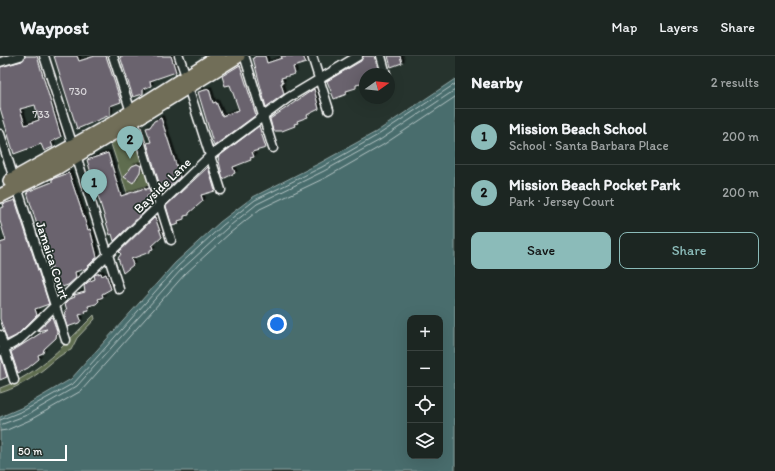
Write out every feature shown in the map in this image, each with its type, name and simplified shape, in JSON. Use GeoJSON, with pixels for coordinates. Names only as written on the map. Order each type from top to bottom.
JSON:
{"type":"FeatureCollection","features":[{"type":"Feature","properties":{"kind":"main road"},"geometry":{"type":"LineString","coordinates":[[0,187],[46,174],[74,151],[131,112],[219,56]]}},
{"type":"Feature","properties":{"kind":"main road"},"geometry":{"type":"LineString","coordinates":[[74,151],[242,57]]}},
{"type":"Feature","properties":{"kind":"main road"},"geometry":{"type":"LineString","coordinates":[[0,196],[16,183]]}},
{"type":"Feature","properties":{"kind":"street"},"geometry":{"type":"LineString","coordinates":[[0,62],[20,56]]}},
{"type":"Feature","properties":{"kind":"street"},"geometry":{"type":"LineString","coordinates":[[44,56],[119,289]]}},
{"type":"Feature","properties":{"kind":"street"},"geometry":{"type":"LineString","coordinates":[[113,56],[131,112]]}},
{"type":"Feature","properties":{"kind":"street"},"geometry":{"type":"LineString","coordinates":[[179,56],[186,76]]}},
{"type":"Feature","properties":{"kind":"street"},"geometry":{"type":"LineString","coordinates":[[312,56],[329,110]]}},
{"type":"Feature","properties":{"kind":"street","name":"Bayside Lane"},"geometry":{"type":"LineString","coordinates":[[2,350],[19,340],[56,306],[210,156],[263,116],[318,79],[358,56]]}},
{"type":"Feature","properties":{"kind":"street"},"geometry":{"type":"LineString","coordinates":[[381,56],[384,68]]}},
{"type":"Feature","properties":{"kind":"street"},"geometry":{"type":"LineString","coordinates":[[242,57],[273,148]]}},
{"type":"Feature","properties":{"kind":"street"},"geometry":{"type":"LineString","coordinates":[[190,93],[221,190]]}},
{"type":"Feature","properties":{"kind":"street"},"geometry":{"type":"LineString","coordinates":[[136,128],[171,240]]}},
{"type":"Feature","properties":{"kind":"street","name":"Jamaica Court"},"geometry":{"type":"LineString","coordinates":[[0,134],[66,340]]}},
{"type":"Feature","properties":{"kind":"street"},"geometry":{"type":"LineString","coordinates":[[0,335],[2,350],[14,380]]}},
{"type":"Feature","properties":{"kind":"green space"},"geometry":{"type":"Polygon","coordinates":[[[135,130],[152,184],[127,193],[111,144],[135,130]]]}},
{"type":"Feature","properties":{"kind":"green space"},"geometry":{"type":"Polygon","coordinates":[[[94,315],[95,319],[77,338],[71,350],[58,357],[26,382],[0,393],[0,388],[27,375],[39,367],[94,315]]]}},
{"type":"Feature","properties":{"kind":"water"},"geometry":{"type":"Polygon","coordinates":[[[455,79],[455,471],[0,471],[0,417],[23,407],[71,379],[175,263],[220,222],[253,197],[320,163],[376,132],[455,79]]]}},
{"type":"Feature","properties":{"kind":"building"},"geometry":{"type":"Polygon","coordinates":[[[25,56],[37,56],[61,137],[51,142],[53,147],[44,151],[41,144],[14,154],[0,108],[0,67],[22,61],[25,56]],[[35,105],[20,109],[25,125],[39,120],[35,105]]]}},
{"type":"Feature","properties":{"kind":"building"},"geometry":{"type":"Polygon","coordinates":[[[54,56],[77,56],[79,61],[95,56],[106,56],[121,102],[110,106],[110,115],[77,129],[54,56]]]}},
{"type":"Feature","properties":{"kind":"building"},"geometry":{"type":"Polygon","coordinates":[[[120,56],[171,56],[176,72],[150,81],[151,86],[143,89],[143,94],[133,97],[120,56]]]}},
{"type":"Feature","properties":{"kind":"building"},"geometry":{"type":"Polygon","coordinates":[[[256,56],[265,56],[267,63],[282,58],[281,56],[303,56],[306,63],[293,67],[295,74],[281,78],[284,94],[266,107],[253,58],[256,56]]]}},
{"type":"Feature","properties":{"kind":"building"},"geometry":{"type":"Polygon","coordinates":[[[363,56],[374,56],[378,68],[359,68],[359,84],[356,85],[356,88],[346,91],[347,94],[334,99],[327,81],[361,61],[363,56]]]}},
{"type":"Feature","properties":{"kind":"building"},"geometry":{"type":"Polygon","coordinates":[[[388,56],[400,56],[402,63],[391,67],[388,56]]]}},
{"type":"Feature","properties":{"kind":"building"},"geometry":{"type":"Polygon","coordinates":[[[240,65],[256,115],[214,146],[198,92],[209,89],[213,103],[216,102],[222,116],[239,110],[230,85],[225,86],[222,76],[240,65]]]}},
{"type":"Feature","properties":{"kind":"building"},"geometry":{"type":"Polygon","coordinates":[[[314,89],[319,109],[307,115],[308,117],[297,121],[298,123],[294,124],[295,126],[282,131],[273,131],[270,119],[314,89]]]}},
{"type":"Feature","properties":{"kind":"building"},"geometry":{"type":"Polygon","coordinates":[[[161,118],[180,177],[164,192],[162,185],[160,186],[147,143],[151,142],[146,128],[150,127],[154,121],[161,118]]]}},
{"type":"Feature","properties":{"kind":"building"},"geometry":{"type":"Polygon","coordinates":[[[259,126],[266,148],[252,152],[254,157],[250,158],[251,160],[233,167],[235,173],[223,179],[218,157],[259,126]]]}},
{"type":"Feature","properties":{"kind":"building"},"geometry":{"type":"Polygon","coordinates":[[[108,153],[121,196],[145,188],[145,190],[149,188],[151,195],[147,196],[150,206],[114,241],[112,234],[110,235],[87,160],[108,153]]]}},
{"type":"Feature","properties":{"kind":"building"},"geometry":{"type":"Polygon","coordinates":[[[137,164],[141,166],[140,172],[133,183],[124,177],[132,166],[137,164]]]}},
{"type":"Feature","properties":{"kind":"building"},"geometry":{"type":"Polygon","coordinates":[[[208,167],[215,191],[201,195],[203,201],[189,213],[189,215],[184,216],[184,219],[178,221],[179,224],[172,226],[166,206],[208,167]]]}},
{"type":"Feature","properties":{"kind":"building"},"geometry":{"type":"Polygon","coordinates":[[[69,173],[88,230],[90,229],[97,257],[85,269],[75,272],[76,278],[68,285],[56,289],[49,269],[52,267],[41,238],[27,192],[52,182],[52,179],[69,173]]]}},
{"type":"Feature","properties":{"kind":"building"},"geometry":{"type":"Polygon","coordinates":[[[15,200],[49,304],[35,309],[37,315],[16,336],[7,340],[0,319],[0,243],[6,241],[0,221],[0,208],[4,207],[3,204],[15,200]]]}},
{"type":"Feature","properties":{"kind":"building"},"geometry":{"type":"Polygon","coordinates":[[[155,217],[162,237],[152,246],[153,249],[150,250],[150,252],[131,259],[133,265],[123,273],[118,258],[121,254],[119,252],[155,217]]]}},
{"type":"Feature","properties":{"kind":"building"},"geometry":{"type":"Polygon","coordinates":[[[101,273],[102,276],[106,274],[111,289],[102,294],[103,297],[98,299],[99,301],[96,304],[88,306],[89,310],[85,311],[86,313],[79,315],[81,320],[79,323],[67,327],[64,317],[66,316],[65,310],[67,310],[65,304],[70,299],[75,297],[74,295],[85,292],[84,286],[88,282],[95,279],[94,275],[101,273]]]}},
{"type":"Feature","properties":{"kind":"building"},"geometry":{"type":"Polygon","coordinates":[[[52,317],[57,331],[56,338],[44,349],[43,353],[38,355],[39,359],[28,368],[18,373],[11,352],[47,329],[37,331],[52,317]]]}},
{"type":"Feature","properties":{"kind":"building"},"geometry":{"type":"Polygon","coordinates":[[[1,357],[7,377],[0,380],[0,358],[1,357]]]}},
{"type":"Feature","properties":{"kind":"place","name":"Mission Beach Pocket Park"},"geometry":{"type":"Point","coordinates":[130,159]}},
{"type":"Feature","properties":{"kind":"place","name":"Mission Beach School"},"geometry":{"type":"Point","coordinates":[94,202]}}]}
